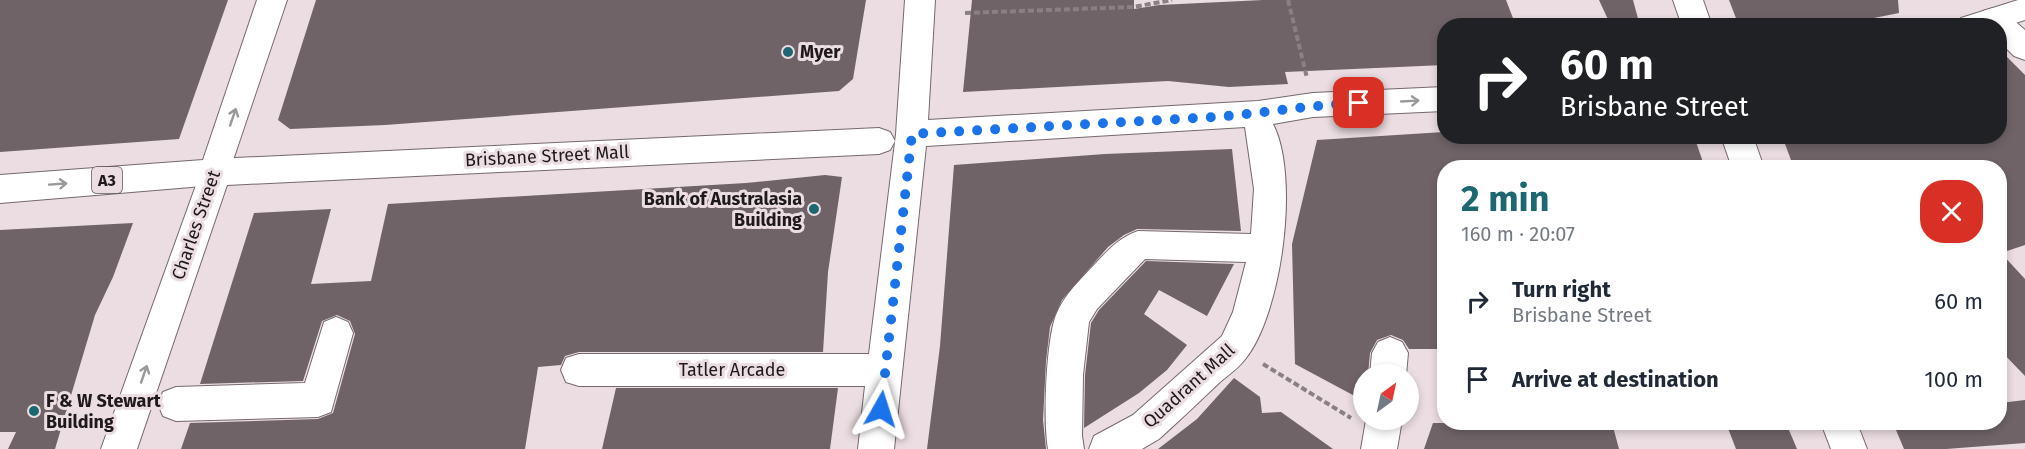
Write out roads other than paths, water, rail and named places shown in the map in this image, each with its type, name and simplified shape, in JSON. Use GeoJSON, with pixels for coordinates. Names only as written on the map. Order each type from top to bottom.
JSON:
{"type":"FeatureCollection","features":[{"type":"Feature","properties":{"kind":"main road","name":"Charles Street"},"geometry":{"type":"LineString","coordinates":[[119,449],[272,0]]}},
{"type":"Feature","properties":{"kind":"main road"},"geometry":{"type":"LineString","coordinates":[[876,449],[912,134],[920,0]]}},
{"type":"Feature","properties":{"kind":"main road"},"geometry":{"type":"LineString","coordinates":[[1688,0],[1694,18]]}},
{"type":"Feature","properties":{"kind":"main road"},"geometry":{"type":"LineString","coordinates":[[1995,18],[2025,9]]}},
{"type":"Feature","properties":{"kind":"main road"},"geometry":{"type":"LineString","coordinates":[[2007,37],[2025,48]]}},
{"type":"Feature","properties":{"kind":"main road"},"geometry":{"type":"LineString","coordinates":[[912,134],[1258,114],[1313,105],[1437,99]]}},
{"type":"Feature","properties":{"kind":"main road","name":"Quadrant Mall"},"geometry":{"type":"LineString","coordinates":[[1107,449],[1146,427],[1234,347],[1244,331],[1265,249],[1270,191],[1260,129]]}},
{"type":"Feature","properties":{"kind":"main road","name":"Brisbane Street Mall"},"geometry":{"type":"LineString","coordinates":[[215,172],[879,141]]}},
{"type":"Feature","properties":{"kind":"main road"},"geometry":{"type":"LineString","coordinates":[[1740,144],[1745,160]]}},
{"type":"Feature","properties":{"kind":"main road","name":"A3"},"geometry":{"type":"LineString","coordinates":[[0,189],[215,172]]}},
{"type":"Feature","properties":{"kind":"main road"},"geometry":{"type":"LineString","coordinates":[[1066,449],[1064,436],[1065,375],[1072,318],[1085,298],[1121,259],[1137,246],[1191,245],[1265,249]]}},
{"type":"Feature","properties":{"kind":"main road"},"geometry":{"type":"LineString","coordinates":[[176,404],[318,400],[336,333]]}},
{"type":"Feature","properties":{"kind":"main road","name":"Tatler Arcade"},"geometry":{"type":"LineString","coordinates":[[579,370],[885,370]]}},
{"type":"Feature","properties":{"kind":"main road"},"geometry":{"type":"LineString","coordinates":[[1842,430],[1849,449]]}},
{"type":"Feature","properties":{"kind":"place","name":"Myer"},"geometry":{"type":"Point","coordinates":[788,52]}},
{"type":"Feature","properties":{"kind":"place","name":"Bank of Australasia Building"},"geometry":{"type":"Point","coordinates":[814,209]}},
{"type":"Feature","properties":{"kind":"place","name":"F & W Stewart Building"},"geometry":{"type":"Point","coordinates":[34,411]}}]}
